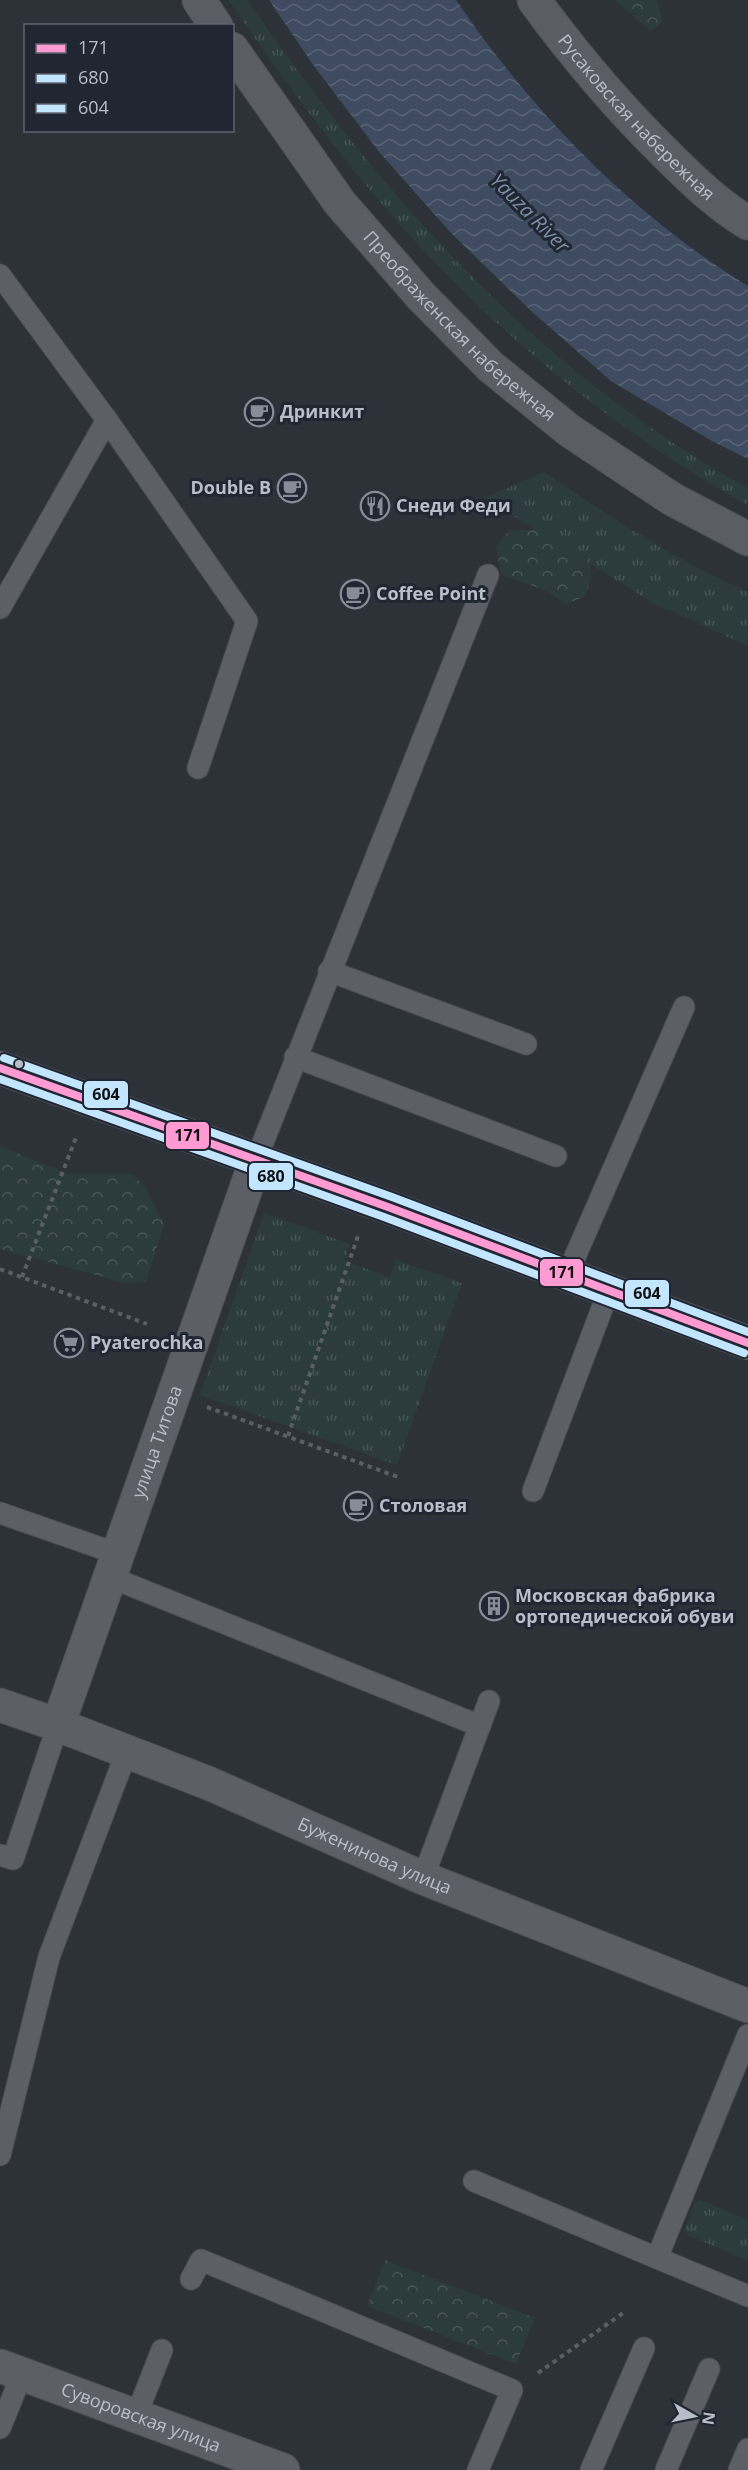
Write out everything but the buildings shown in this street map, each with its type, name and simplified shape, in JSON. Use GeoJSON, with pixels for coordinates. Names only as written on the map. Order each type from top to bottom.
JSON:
{"type":"FeatureCollection","features":[{"type":"Feature","properties":{"kind":"main road"},"geometry":{"type":"LineString","coordinates":[[199,0],[215,24]]}},
{"type":"Feature","properties":{"kind":"main road","name":"Русаковская набережная"},"geometry":{"type":"LineString","coordinates":[[534,0],[568,46],[639,128],[694,182],[748,223]]}},
{"type":"Feature","properties":{"kind":"main road","name":"Преображенская набережная"},"geometry":{"type":"LineString","coordinates":[[234,52],[340,203],[421,296],[491,367],[570,431],[672,499],[748,539]]}},
{"type":"Feature","properties":{"kind":"street"},"geometry":{"type":"LineString","coordinates":[[0,1068],[256,1160],[748,1343]]}},
{"type":"Feature","properties":{"kind":"street","name":"улица Титова"},"geometry":{"type":"LineString","coordinates":[[58,1725],[256,1160]]}},
{"type":"Feature","properties":{"kind":"street","name":"Буженинова улица"},"geometry":{"type":"LineString","coordinates":[[0,1705],[208,1783],[423,1878],[748,2006]]}},
{"type":"Feature","properties":{"kind":"street","name":"Суворовская улица"},"geometry":{"type":"LineString","coordinates":[[11,2370],[282,2470]]}},
{"type":"Feature","properties":{"kind":"lane"},"geometry":{"type":"LineString","coordinates":[[0,275],[107,420],[246,621],[198,768]]}},
{"type":"Feature","properties":{"kind":"lane"},"geometry":{"type":"LineString","coordinates":[[0,608],[107,420]]}},
{"type":"Feature","properties":{"kind":"lane"},"geometry":{"type":"LineString","coordinates":[[256,1160],[329,970],[488,575]]}},
{"type":"Feature","properties":{"kind":"lane"},"geometry":{"type":"LineString","coordinates":[[329,970],[526,1044]]}},
{"type":"Feature","properties":{"kind":"lane"},"geometry":{"type":"LineString","coordinates":[[567,1275],[684,1007]]}},
{"type":"Feature","properties":{"kind":"lane"},"geometry":{"type":"LineString","coordinates":[[295,1057],[556,1156]]}},
{"type":"Feature","properties":{"kind":"lane"},"geometry":{"type":"LineString","coordinates":[[533,1491],[609,1290]]}},
{"type":"Feature","properties":{"kind":"lane"},"geometry":{"type":"LineString","coordinates":[[0,1513],[114,1566],[480,1726]]}},
{"type":"Feature","properties":{"kind":"lane"},"geometry":{"type":"LineString","coordinates":[[423,1878],[489,1701]]}},
{"type":"Feature","properties":{"kind":"lane"},"geometry":{"type":"LineString","coordinates":[[0,1855],[14,1859],[58,1725]]}},
{"type":"Feature","properties":{"kind":"lane"},"geometry":{"type":"LineString","coordinates":[[0,2155],[49,1957],[127,1751]]}},
{"type":"Feature","properties":{"kind":"lane"},"geometry":{"type":"LineString","coordinates":[[657,2258],[748,2035]]}},
{"type":"Feature","properties":{"kind":"lane"},"geometry":{"type":"LineString","coordinates":[[474,2181],[748,2295]]}},
{"type":"Feature","properties":{"kind":"lane"},"geometry":{"type":"LineString","coordinates":[[191,2279],[201,2260],[512,2390],[478,2470]]}},
{"type":"Feature","properties":{"kind":"lane"},"geometry":{"type":"LineString","coordinates":[[591,2470],[644,2348]]}},
{"type":"Feature","properties":{"kind":"lane"},"geometry":{"type":"LineString","coordinates":[[136,2416],[162,2350]]}},
{"type":"Feature","properties":{"kind":"lane"},"geometry":{"type":"LineString","coordinates":[[666,2470],[709,2369]]}},
{"type":"Feature","properties":{"kind":"lane"},"geometry":{"type":"LineString","coordinates":[[0,2428],[11,2370]]}},
{"type":"Feature","properties":{"kind":"lane"},"geometry":{"type":"LineString","coordinates":[[740,2470],[748,2449]]}},
{"type":"Feature","properties":{"kind":"path"},"geometry":{"type":"LineString","coordinates":[[22,1277],[77,1134]]}},
{"type":"Feature","properties":{"kind":"path"},"geometry":{"type":"LineString","coordinates":[[288,1436],[358,1235]]}},
{"type":"Feature","properties":{"kind":"path"},"geometry":{"type":"LineString","coordinates":[[0,1269],[147,1324]]}},
{"type":"Feature","properties":{"kind":"path"},"geometry":{"type":"LineString","coordinates":[[174,1395],[398,1476]]}},
{"type":"Feature","properties":{"kind":"path"},"geometry":{"type":"LineString","coordinates":[[512,2390],[626,2311]]}},
{"type":"Feature","properties":{"kind":"green space"},"geometry":{"type":"Polygon","coordinates":[[[228,0],[247,0],[353,142],[409,210],[469,274],[532,334],[599,390],[671,441],[748,488],[748,505],[693,473],[589,401],[491,318],[402,227],[361,179],[228,0]]]}},
{"type":"Feature","properties":{"kind":"green space"},"geometry":{"type":"Polygon","coordinates":[[[615,0],[657,0],[663,22],[650,31],[615,0]]]}},
{"type":"Feature","properties":{"kind":"green space"},"geometry":{"type":"Polygon","coordinates":[[[544,472],[669,552],[748,592],[748,646],[653,603],[485,498],[544,472]]]}},
{"type":"Feature","properties":{"kind":"green space"},"geometry":{"type":"Polygon","coordinates":[[[509,530],[535,530],[571,550],[590,556],[591,580],[585,596],[567,604],[546,591],[501,574],[496,547],[509,530]]]}},
{"type":"Feature","properties":{"kind":"green space"},"geometry":{"type":"Polygon","coordinates":[[[0,1146],[68,1174],[132,1174],[146,1188],[164,1225],[146,1282],[125,1283],[0,1249],[0,1146]]]}},
{"type":"Feature","properties":{"kind":"green space"},"geometry":{"type":"Polygon","coordinates":[[[264,1213],[350,1244],[344,1261],[390,1277],[396,1260],[462,1283],[397,1465],[200,1395],[264,1213]]]}},
{"type":"Feature","properties":{"kind":"green space"},"geometry":{"type":"Polygon","coordinates":[[[700,2200],[748,2220],[748,2261],[688,2235],[685,2229],[694,2203],[700,2200]]]}},
{"type":"Feature","properties":{"kind":"green space"},"geometry":{"type":"Polygon","coordinates":[[[385,2260],[535,2318],[516,2364],[367,2306],[385,2260]]]}},
{"type":"Feature","properties":{"kind":"water","name":"Yauza River"},"geometry":{"type":"Polygon","coordinates":[[[269,0],[456,0],[518,82],[587,158],[624,194],[664,227],[705,258],[748,286],[748,459],[712,441],[611,381],[530,310],[450,232],[380,153],[314,66],[269,0]]]}},
{"type":"Feature","properties":{"kind":"transit line","name":"604"},"geometry":{"type":"LineString","coordinates":[[4,1058],[392,1197],[748,1332]]}},
{"type":"Feature","properties":{"kind":"transit line","name":"171"},"geometry":{"type":"LineString","coordinates":[[0,1068],[388,1207],[748,1343]]}},
{"type":"Feature","properties":{"kind":"transit line","name":"680"},"geometry":{"type":"LineString","coordinates":[[0,1079],[384,1217],[744,1353]]}},
{"type":"Feature","properties":{"kind":"place","name":"Дринкит"},"geometry":{"type":"Point","coordinates":[259,412]}},
{"type":"Feature","properties":{"kind":"place","name":"Double B"},"geometry":{"type":"Point","coordinates":[292,488]}},
{"type":"Feature","properties":{"kind":"place","name":"Снеди Феди"},"geometry":{"type":"Point","coordinates":[375,506]}},
{"type":"Feature","properties":{"kind":"place","name":"Coffee Point"},"geometry":{"type":"Point","coordinates":[355,594]}},
{"type":"Feature","properties":{"kind":"place","name":"Pyaterochka"},"geometry":{"type":"Point","coordinates":[69,1343]}},
{"type":"Feature","properties":{"kind":"place","name":"Столовая"},"geometry":{"type":"Point","coordinates":[358,1506]}},
{"type":"Feature","properties":{"kind":"place","name":"Московская фабрика ортопедической обуви"},"geometry":{"type":"Point","coordinates":[494,1606]}}]}
